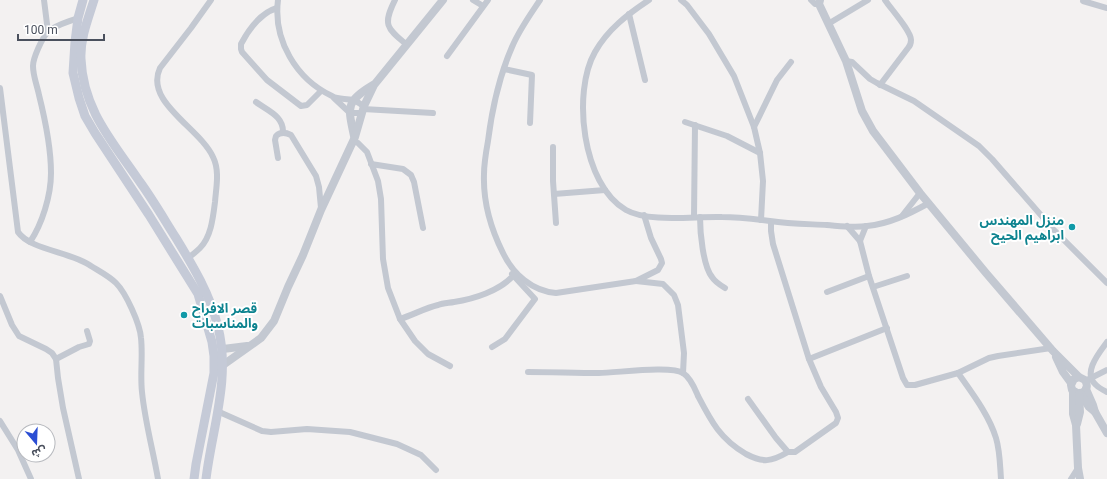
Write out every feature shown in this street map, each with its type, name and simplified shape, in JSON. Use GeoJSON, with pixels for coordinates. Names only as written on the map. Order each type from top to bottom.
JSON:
{"type":"FeatureCollection","features":[{"type":"Feature","properties":{"kind":"main road"},"geometry":{"type":"LineString","coordinates":[[83,0],[78,18],[73,73],[85,116],[99,131],[145,189],[168,224],[207,293],[220,332],[223,349],[222,386],[206,479]]}},
{"type":"Feature","properties":{"kind":"main road"},"geometry":{"type":"LineString","coordinates":[[94,0],[86,24],[81,57],[87,94],[99,131],[198,294],[212,342],[214,356],[213,379],[194,479]]}},
{"type":"Feature","properties":{"kind":"main road"},"geometry":{"type":"LineString","coordinates":[[200,446],[212,448]]}},
{"type":"Feature","properties":{"kind":"street"},"geometry":{"type":"LineString","coordinates":[[44,0],[48,32]]}},
{"type":"Feature","properties":{"kind":"street"},"geometry":{"type":"LineString","coordinates":[[188,258],[200,248],[209,233],[214,216],[217,170],[214,158],[205,144],[169,108],[159,92],[156,80],[160,68],[191,28],[210,0]]}},
{"type":"Feature","properties":{"kind":"street"},"geometry":{"type":"LineString","coordinates":[[278,0],[277,8],[283,44],[290,58],[300,73],[322,91],[334,98],[350,114]]}},
{"type":"Feature","properties":{"kind":"street"},"geometry":{"type":"LineString","coordinates":[[395,0],[389,12],[388,27],[391,33],[406,44]]}},
{"type":"Feature","properties":{"kind":"street"},"geometry":{"type":"LineString","coordinates":[[223,365],[261,338],[274,320],[303,256],[321,210],[354,139],[363,109],[374,85],[443,0]]}},
{"type":"Feature","properties":{"kind":"street"},"geometry":{"type":"LineString","coordinates":[[473,0],[483,6]]}},
{"type":"Feature","properties":{"kind":"street"},"geometry":{"type":"LineString","coordinates":[[447,56],[488,0]]}},
{"type":"Feature","properties":{"kind":"street"},"geometry":{"type":"LineString","coordinates":[[492,347],[505,339],[535,299],[513,276],[490,224],[484,174],[490,122],[496,93],[512,46],[540,0]]}},
{"type":"Feature","properties":{"kind":"street"},"geometry":{"type":"LineString","coordinates":[[649,0],[629,14],[605,36],[594,53],[588,67],[584,88],[583,108],[586,145],[594,168],[606,190],[614,200],[625,209],[636,214],[658,217],[722,217],[771,222],[866,226],[884,223],[902,217],[929,203]]}},
{"type":"Feature","properties":{"kind":"street"},"geometry":{"type":"LineString","coordinates":[[681,0],[687,2],[709,34],[734,76],[754,127],[760,153],[763,180],[761,220]]}},
{"type":"Feature","properties":{"kind":"street"},"geometry":{"type":"LineString","coordinates":[[811,0],[815,4],[820,2],[828,24],[846,61],[862,111],[873,131],[920,193],[1052,350],[1080,386],[1093,405],[1095,412],[1107,433]]}},
{"type":"Feature","properties":{"kind":"street"},"geometry":{"type":"LineString","coordinates":[[828,24],[868,0]]}},
{"type":"Feature","properties":{"kind":"street"},"geometry":{"type":"LineString","coordinates":[[880,85],[911,44],[910,34],[885,0]]}},
{"type":"Feature","properties":{"kind":"street"},"geometry":{"type":"LineString","coordinates":[[1083,1],[1107,8]]}},
{"type":"Feature","properties":{"kind":"street"},"geometry":{"type":"LineString","coordinates":[[277,8],[267,12],[258,20],[241,44],[242,52],[267,80],[301,106],[307,106],[322,91]]}},
{"type":"Feature","properties":{"kind":"street"},"geometry":{"type":"LineString","coordinates":[[629,14],[645,80]]}},
{"type":"Feature","properties":{"kind":"street"},"geometry":{"type":"LineString","coordinates":[[30,242],[36,233],[40,220],[50,184],[51,172],[47,140],[33,64],[36,54],[48,32],[78,18]]}},
{"type":"Feature","properties":{"kind":"street"},"geometry":{"type":"LineString","coordinates":[[846,61],[852,62],[870,79],[880,85],[914,101],[979,146],[1053,229],[1107,283]]}},
{"type":"Feature","properties":{"kind":"street"},"geometry":{"type":"LineString","coordinates":[[754,127],[777,80],[792,62]]}},
{"type":"Feature","properties":{"kind":"street"},"geometry":{"type":"LineString","coordinates":[[504,69],[532,76],[530,122]]}},
{"type":"Feature","properties":{"kind":"street"},"geometry":{"type":"LineString","coordinates":[[374,85],[361,92],[353,100],[350,107],[350,114],[354,139],[367,152],[378,181],[380,193],[383,259],[388,288],[400,319],[415,341],[428,354],[450,366]]}},
{"type":"Feature","properties":{"kind":"street"},"geometry":{"type":"LineString","coordinates":[[0,88],[17,229],[20,234],[30,242],[88,263],[116,282],[124,294],[138,322],[141,338],[141,386],[148,432],[158,479]]}},
{"type":"Feature","properties":{"kind":"street"},"geometry":{"type":"LineString","coordinates":[[334,98],[353,100],[363,109]]}},
{"type":"Feature","properties":{"kind":"street"},"geometry":{"type":"LineString","coordinates":[[256,102],[277,116],[283,126],[283,133]]}},
{"type":"Feature","properties":{"kind":"street"},"geometry":{"type":"LineString","coordinates":[[350,114],[363,109],[433,113]]}},
{"type":"Feature","properties":{"kind":"street"},"geometry":{"type":"LineString","coordinates":[[685,122],[727,136],[760,153]]}},
{"type":"Feature","properties":{"kind":"street"},"geometry":{"type":"LineString","coordinates":[[695,125],[697,217],[708,270],[712,277],[724,288]]}},
{"type":"Feature","properties":{"kind":"street"},"geometry":{"type":"LineString","coordinates":[[278,158],[275,140],[276,136],[283,133],[291,135],[316,176],[319,188],[321,210]]}},
{"type":"Feature","properties":{"kind":"street"},"geometry":{"type":"LineString","coordinates":[[553,147],[556,223]]}},
{"type":"Feature","properties":{"kind":"street"},"geometry":{"type":"LineString","coordinates":[[371,164],[403,169],[411,175],[414,182],[423,228]]}},
{"type":"Feature","properties":{"kind":"street"},"geometry":{"type":"LineString","coordinates":[[554,194],[606,190]]}},
{"type":"Feature","properties":{"kind":"street"},"geometry":{"type":"LineString","coordinates":[[902,217],[920,193]]}},
{"type":"Feature","properties":{"kind":"street"},"geometry":{"type":"LineString","coordinates":[[636,282],[658,270],[662,263],[651,238],[644,215]]}},
{"type":"Feature","properties":{"kind":"street"},"geometry":{"type":"LineString","coordinates":[[528,372],[600,373],[653,369],[683,373],[691,382],[710,419],[722,436],[735,448],[761,461],[775,459],[788,452],[795,452],[836,423],[838,418],[821,387],[809,359],[773,244],[770,231],[771,222]]}},
{"type":"Feature","properties":{"kind":"street"},"geometry":{"type":"LineString","coordinates":[[847,226],[860,241],[869,276],[903,378],[907,385],[915,385],[958,373],[988,358],[1052,350]]}},
{"type":"Feature","properties":{"kind":"street"},"geometry":{"type":"LineString","coordinates":[[860,241],[866,226]]}},
{"type":"Feature","properties":{"kind":"street"},"geometry":{"type":"LineString","coordinates":[[509,265],[522,279],[546,292],[556,293],[636,282],[663,284],[674,295],[678,305],[684,353],[683,373]]}},
{"type":"Feature","properties":{"kind":"street"},"geometry":{"type":"LineString","coordinates":[[400,319],[438,305],[464,300],[500,287],[513,276]]}},
{"type":"Feature","properties":{"kind":"street"},"geometry":{"type":"LineString","coordinates":[[827,292],[869,276]]}},
{"type":"Feature","properties":{"kind":"street"},"geometry":{"type":"LineString","coordinates":[[873,287],[907,276]]}},
{"type":"Feature","properties":{"kind":"street"},"geometry":{"type":"LineString","coordinates":[[0,296],[12,325],[19,336],[46,349],[52,353],[56,359],[63,408],[79,479]]}},
{"type":"Feature","properties":{"kind":"street"},"geometry":{"type":"LineString","coordinates":[[809,359],[887,328]]}},
{"type":"Feature","properties":{"kind":"street"},"geometry":{"type":"LineString","coordinates":[[56,359],[88,344],[90,342],[87,331]]}},
{"type":"Feature","properties":{"kind":"street"},"geometry":{"type":"LineString","coordinates":[[1080,479],[1076,425],[1080,412],[1080,386],[1107,342]]}},
{"type":"Feature","properties":{"kind":"street"},"geometry":{"type":"LineString","coordinates":[[223,349],[248,346]]}},
{"type":"Feature","properties":{"kind":"street"},"geometry":{"type":"LineString","coordinates":[[1080,386],[1107,370]]}},
{"type":"Feature","properties":{"kind":"street"},"geometry":{"type":"LineString","coordinates":[[958,373],[994,431],[998,447],[1001,479]]}},
{"type":"Feature","properties":{"kind":"street"},"geometry":{"type":"LineString","coordinates":[[1080,386],[1095,385],[1107,392]]}},
{"type":"Feature","properties":{"kind":"street"},"geometry":{"type":"LineString","coordinates":[[748,399],[788,452]]}},
{"type":"Feature","properties":{"kind":"street"},"geometry":{"type":"LineString","coordinates":[[217,411],[262,431],[271,432],[307,429],[350,432],[396,444],[420,455],[436,470]]}},
{"type":"Feature","properties":{"kind":"street"},"geometry":{"type":"LineString","coordinates":[[0,421],[15,445],[31,479]]}},
{"type":"Feature","properties":{"kind":"street"},"geometry":{"type":"LineString","coordinates":[[1071,479],[1078,468]]}},
{"type":"Feature","properties":{"kind":"place","name":"منزل المهندس ابراهيم الحيح"},"geometry":{"type":"Point","coordinates":[1072,227]}},
{"type":"Feature","properties":{"kind":"place","name":"قصر الافراح والمناسبات"},"geometry":{"type":"Point","coordinates":[184,315]}}]}
